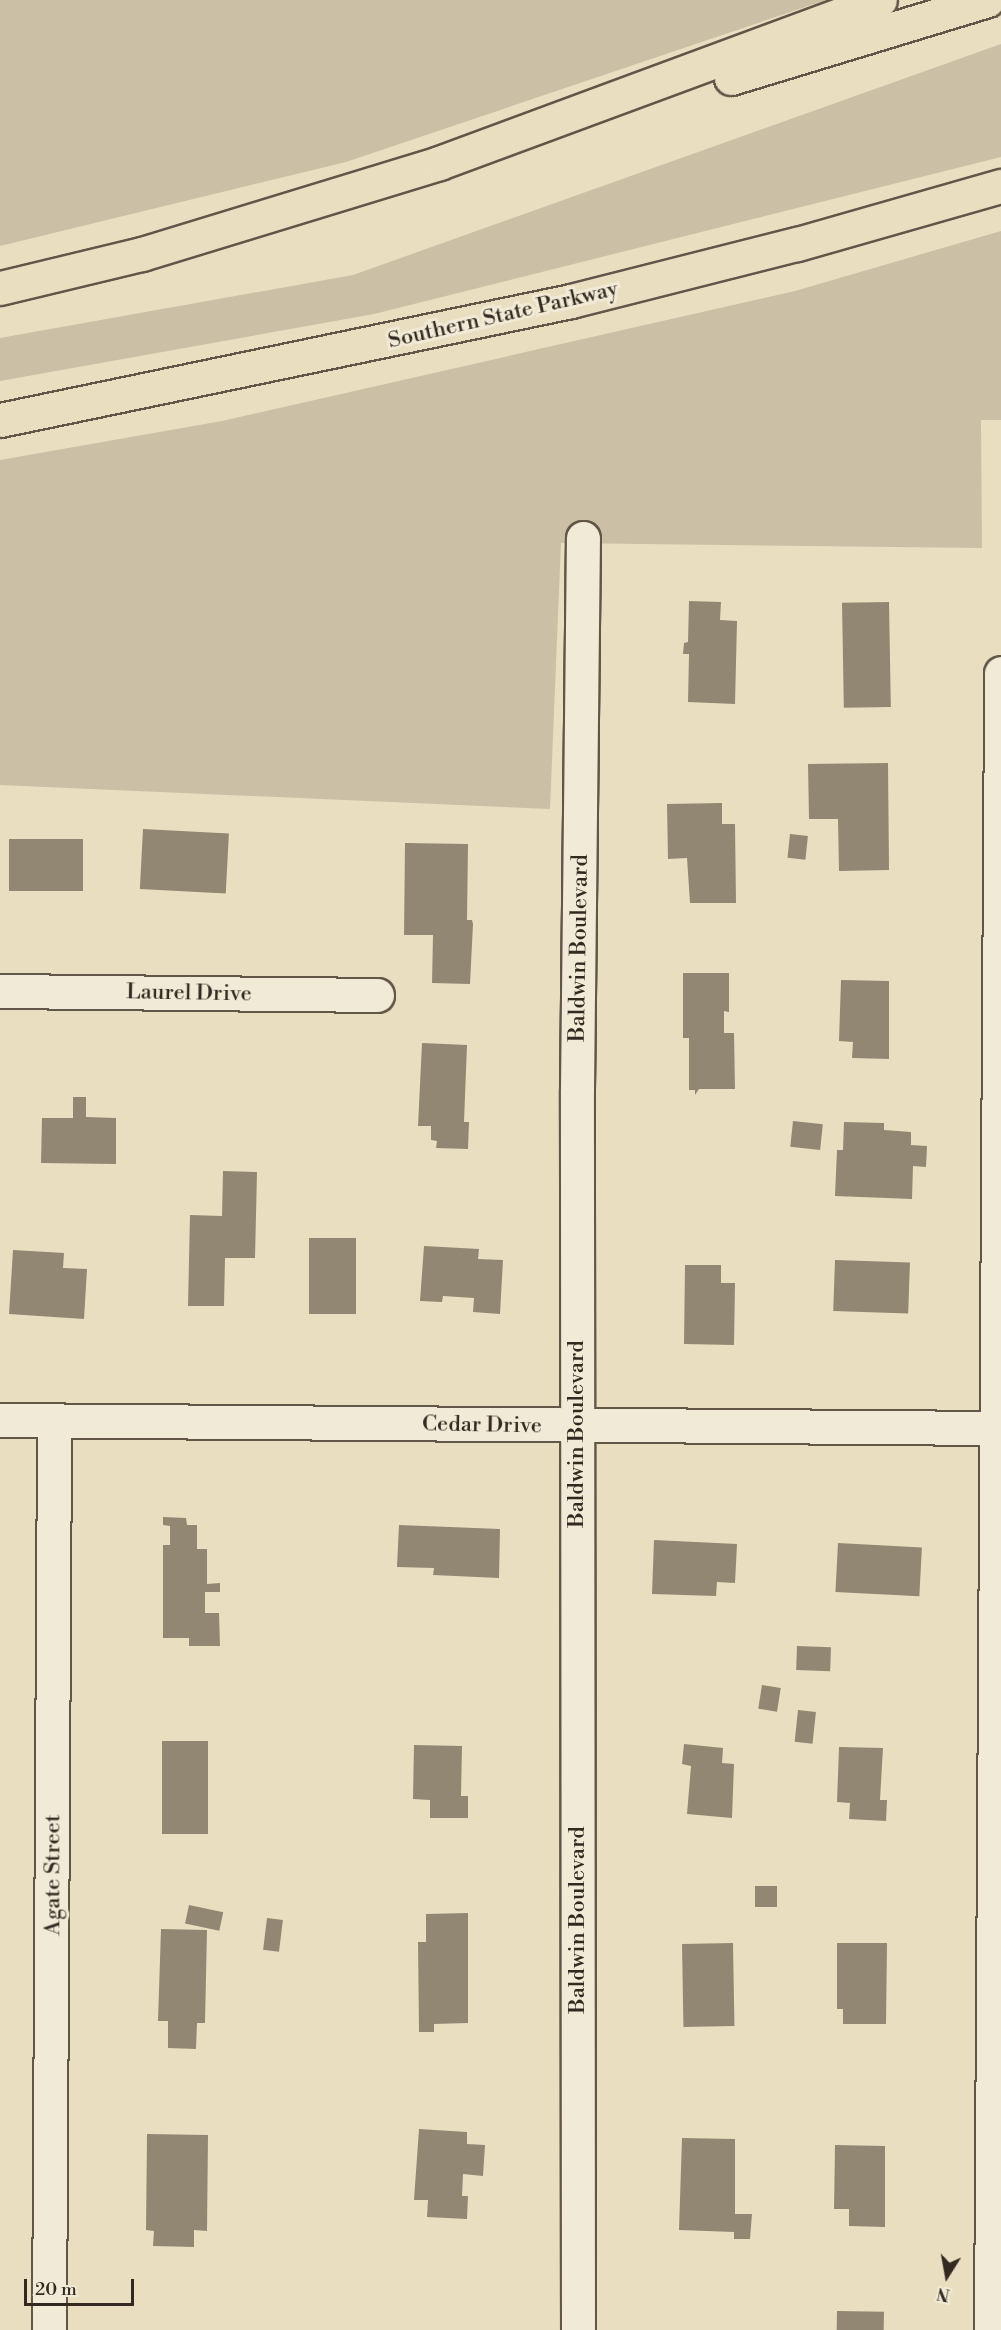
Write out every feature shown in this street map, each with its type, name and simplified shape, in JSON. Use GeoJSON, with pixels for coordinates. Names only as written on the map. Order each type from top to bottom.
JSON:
{"type":"FeatureCollection","features":[{"type":"Feature","properties":{"kind":"highway"},"geometry":{"type":"LineString","coordinates":[[439,163],[880,0]]}},
{"type":"Feature","properties":{"kind":"highway"},"geometry":{"type":"LineString","coordinates":[[0,288],[142,254],[987,0]]}},
{"type":"Feature","properties":{"kind":"highway","name":"Southern State Parkway"},"geometry":{"type":"LineString","coordinates":[[0,420],[572,302],[797,244],[1001,186]]}},
{"type":"Feature","properties":{"kind":"street","name":"Baldwin Boulevard"},"geometry":{"type":"LineString","coordinates":[[578,2330],[577,1426],[583,538]]}},
{"type":"Feature","properties":{"kind":"street"},"geometry":{"type":"LineString","coordinates":[[991,2330],[1000,1428],[1001,673]]}},
{"type":"Feature","properties":{"kind":"street","name":"Laurel Drive"},"geometry":{"type":"LineString","coordinates":[[0,991],[377,995]]}},
{"type":"Feature","properties":{"kind":"street","name":"Cedar Drive"},"geometry":{"type":"LineString","coordinates":[[0,1420],[1000,1428]]}},
{"type":"Feature","properties":{"kind":"street","name":"Agate Street"},"geometry":{"type":"LineString","coordinates":[[50,2330],[54,1421]]}},
{"type":"Feature","properties":{"kind":"shaded area"},"geometry":{"type":"Polygon","coordinates":[[[0,0],[826,0],[346,162],[0,246],[0,0]]]}},
{"type":"Feature","properties":{"kind":"shaded area"},"geometry":{"type":"Polygon","coordinates":[[[1001,44],[1001,157],[374,314],[0,381],[0,338],[353,275],[1001,44]]]}},
{"type":"Feature","properties":{"kind":"shaded area"},"geometry":{"type":"Polygon","coordinates":[[[1001,231],[1001,420],[981,420],[982,548],[561,543],[550,809],[0,785],[0,460],[222,421],[795,291],[1001,231]]]}},
{"type":"Feature","properties":{"kind":"building"},"geometry":{"type":"Polygon","coordinates":[[[689,601],[721,602],[720,620],[737,621],[735,704],[688,702],[689,654],[683,654],[684,643],[688,642],[689,601]]]}},
{"type":"Feature","properties":{"kind":"building"},"geometry":{"type":"Polygon","coordinates":[[[889,602],[891,707],[844,708],[842,603],[889,602]]]}},
{"type":"Feature","properties":{"kind":"building"},"geometry":{"type":"Polygon","coordinates":[[[888,763],[889,870],[839,871],[838,819],[809,819],[808,764],[888,763]]]}},
{"type":"Feature","properties":{"kind":"building"},"geometry":{"type":"Polygon","coordinates":[[[722,803],[722,824],[735,824],[736,903],[690,903],[687,858],[668,859],[667,804],[722,803]]]}},
{"type":"Feature","properties":{"kind":"building"},"geometry":{"type":"Polygon","coordinates":[[[143,829],[229,834],[226,893],[140,889],[143,829]]]}},
{"type":"Feature","properties":{"kind":"building"},"geometry":{"type":"Polygon","coordinates":[[[790,834],[808,836],[805,860],[787,858],[790,834]]]}},
{"type":"Feature","properties":{"kind":"building"},"geometry":{"type":"Polygon","coordinates":[[[9,839],[83,839],[83,891],[9,891],[9,839]]]}},
{"type":"Feature","properties":{"kind":"building"},"geometry":{"type":"Polygon","coordinates":[[[405,843],[468,844],[467,920],[472,920],[473,924],[470,984],[432,983],[433,935],[404,935],[405,843]]]}},
{"type":"Feature","properties":{"kind":"building"},"geometry":{"type":"Polygon","coordinates":[[[683,973],[729,973],[729,1012],[724,1011],[724,1033],[734,1033],[735,1089],[699,1089],[695,1095],[695,1090],[689,1090],[689,1038],[683,1038],[683,973]]]}},
{"type":"Feature","properties":{"kind":"building"},"geometry":{"type":"Polygon","coordinates":[[[841,980],[889,981],[889,1059],[852,1058],[853,1042],[839,1041],[841,980]]]}},
{"type":"Feature","properties":{"kind":"building"},"geometry":{"type":"Polygon","coordinates":[[[422,1043],[467,1045],[464,1122],[469,1122],[468,1149],[436,1148],[437,1141],[431,1140],[431,1126],[418,1126],[422,1043]]]}},
{"type":"Feature","properties":{"kind":"building"},"geometry":{"type":"Polygon","coordinates":[[[73,1097],[86,1097],[86,1117],[116,1118],[116,1164],[41,1163],[42,1118],[73,1118],[73,1097]]]}},
{"type":"Feature","properties":{"kind":"building"},"geometry":{"type":"Polygon","coordinates":[[[793,1121],[823,1124],[820,1150],[790,1147],[793,1121]]]}},
{"type":"Feature","properties":{"kind":"building"},"geometry":{"type":"Polygon","coordinates":[[[844,1122],[884,1123],[884,1130],[911,1132],[911,1145],[927,1146],[926,1167],[913,1166],[912,1199],[835,1196],[837,1150],[843,1150],[844,1122]]]}},
{"type":"Feature","properties":{"kind":"building"},"geometry":{"type":"Polygon","coordinates":[[[223,1171],[257,1172],[255,1258],[225,1258],[224,1306],[188,1306],[190,1215],[222,1216],[223,1171]]]}},
{"type":"Feature","properties":{"kind":"building"},"geometry":{"type":"Polygon","coordinates":[[[309,1238],[356,1238],[356,1314],[309,1314],[309,1238]]]}},
{"type":"Feature","properties":{"kind":"building"},"geometry":{"type":"Polygon","coordinates":[[[424,1246],[479,1249],[478,1259],[503,1260],[500,1314],[473,1312],[474,1298],[443,1296],[442,1302],[420,1301],[424,1246]]]}},
{"type":"Feature","properties":{"kind":"building"},"geometry":{"type":"Polygon","coordinates":[[[13,1250],[64,1253],[63,1268],[87,1269],[84,1319],[9,1314],[13,1250]]]}},
{"type":"Feature","properties":{"kind":"building"},"geometry":{"type":"Polygon","coordinates":[[[835,1260],[910,1263],[908,1314],[833,1311],[835,1260]]]}},
{"type":"Feature","properties":{"kind":"building"},"geometry":{"type":"Polygon","coordinates":[[[685,1265],[721,1265],[721,1283],[735,1283],[734,1345],[684,1344],[685,1265]]]}},
{"type":"Feature","properties":{"kind":"building"},"geometry":{"type":"Polygon","coordinates":[[[163,1517],[186,1518],[187,1525],[197,1525],[197,1549],[207,1549],[207,1584],[220,1583],[220,1592],[205,1592],[205,1613],[219,1613],[220,1646],[189,1646],[189,1638],[163,1638],[163,1545],[170,1545],[170,1526],[163,1525],[163,1517]]]}},
{"type":"Feature","properties":{"kind":"building"},"geometry":{"type":"Polygon","coordinates":[[[399,1525],[500,1529],[499,1578],[433,1575],[434,1568],[397,1567],[399,1525]]]}},
{"type":"Feature","properties":{"kind":"building"},"geometry":{"type":"Polygon","coordinates":[[[654,1540],[737,1544],[735,1583],[717,1582],[716,1596],[652,1594],[654,1540]]]}},
{"type":"Feature","properties":{"kind":"building"},"geometry":{"type":"Polygon","coordinates":[[[838,1543],[922,1547],[919,1596],[835,1592],[838,1543]]]}},
{"type":"Feature","properties":{"kind":"building"},"geometry":{"type":"Polygon","coordinates":[[[797,1646],[831,1647],[830,1671],[796,1670],[797,1646]]]}},
{"type":"Feature","properties":{"kind":"building"},"geometry":{"type":"Polygon","coordinates":[[[762,1685],[781,1688],[777,1712],[758,1709],[762,1685]]]}},
{"type":"Feature","properties":{"kind":"building"},"geometry":{"type":"Polygon","coordinates":[[[798,1710],[816,1712],[813,1744],[795,1742],[798,1710]]]}},
{"type":"Feature","properties":{"kind":"building"},"geometry":{"type":"Polygon","coordinates":[[[162,1741],[208,1741],[208,1834],[162,1834],[162,1741]]]}},
{"type":"Feature","properties":{"kind":"building"},"geometry":{"type":"Polygon","coordinates":[[[684,1744],[723,1748],[722,1763],[734,1764],[732,1818],[687,1814],[691,1766],[682,1764],[684,1744]]]}},
{"type":"Feature","properties":{"kind":"building"},"geometry":{"type":"Polygon","coordinates":[[[414,1745],[462,1746],[461,1796],[468,1796],[468,1818],[430,1818],[430,1800],[413,1799],[414,1745]]]}},
{"type":"Feature","properties":{"kind":"building"},"geometry":{"type":"Polygon","coordinates":[[[839,1747],[883,1748],[880,1800],[887,1800],[886,1821],[849,1819],[850,1803],[837,1802],[839,1747]]]}},
{"type":"Feature","properties":{"kind":"building"},"geometry":{"type":"Polygon","coordinates":[[[755,1886],[777,1886],[777,1907],[755,1907],[755,1886]]]}},
{"type":"Feature","properties":{"kind":"building"},"geometry":{"type":"Polygon","coordinates":[[[189,1905],[223,1912],[219,1931],[185,1924],[189,1905]]]}},
{"type":"Feature","properties":{"kind":"building"},"geometry":{"type":"Polygon","coordinates":[[[468,1913],[468,2023],[434,2024],[434,2032],[419,2032],[418,1942],[426,1942],[426,1914],[468,1913]]]}},
{"type":"Feature","properties":{"kind":"building"},"geometry":{"type":"Polygon","coordinates":[[[267,1918],[283,1920],[279,1952],[263,1950],[267,1918]]]}},
{"type":"Feature","properties":{"kind":"building"},"geometry":{"type":"Polygon","coordinates":[[[161,1929],[207,1930],[205,2023],[197,2023],[196,2049],[168,2048],[168,2021],[158,2021],[161,1929]]]}},
{"type":"Feature","properties":{"kind":"building"},"geometry":{"type":"Polygon","coordinates":[[[733,1943],[734,2026],[683,2027],[682,1944],[733,1943]]]}},
{"type":"Feature","properties":{"kind":"building"},"geometry":{"type":"Polygon","coordinates":[[[837,1943],[887,1943],[886,2024],[843,2024],[843,2009],[837,2009],[837,1943]]]}},
{"type":"Feature","properties":{"kind":"building"},"geometry":{"type":"Polygon","coordinates":[[[419,2129],[467,2132],[467,2144],[485,2145],[483,2176],[463,2174],[462,2196],[468,2196],[467,2219],[427,2217],[428,2200],[414,2200],[419,2129]]]}},
{"type":"Feature","properties":{"kind":"building"},"geometry":{"type":"Polygon","coordinates":[[[147,2134],[208,2135],[207,2231],[194,2230],[194,2247],[153,2246],[154,2231],[146,2230],[147,2134]]]}},
{"type":"Feature","properties":{"kind":"building"},"geometry":{"type":"Polygon","coordinates":[[[682,2138],[735,2139],[735,2214],[752,2214],[750,2239],[734,2239],[734,2232],[679,2230],[682,2138]]]}},
{"type":"Feature","properties":{"kind":"building"},"geometry":{"type":"Polygon","coordinates":[[[835,2145],[885,2146],[885,2227],[849,2226],[849,2209],[834,2209],[835,2145]]]}},
{"type":"Feature","properties":{"kind":"building"},"geometry":{"type":"Polygon","coordinates":[[[837,2311],[884,2312],[884,2330],[837,2330],[837,2311]]]}}]}
